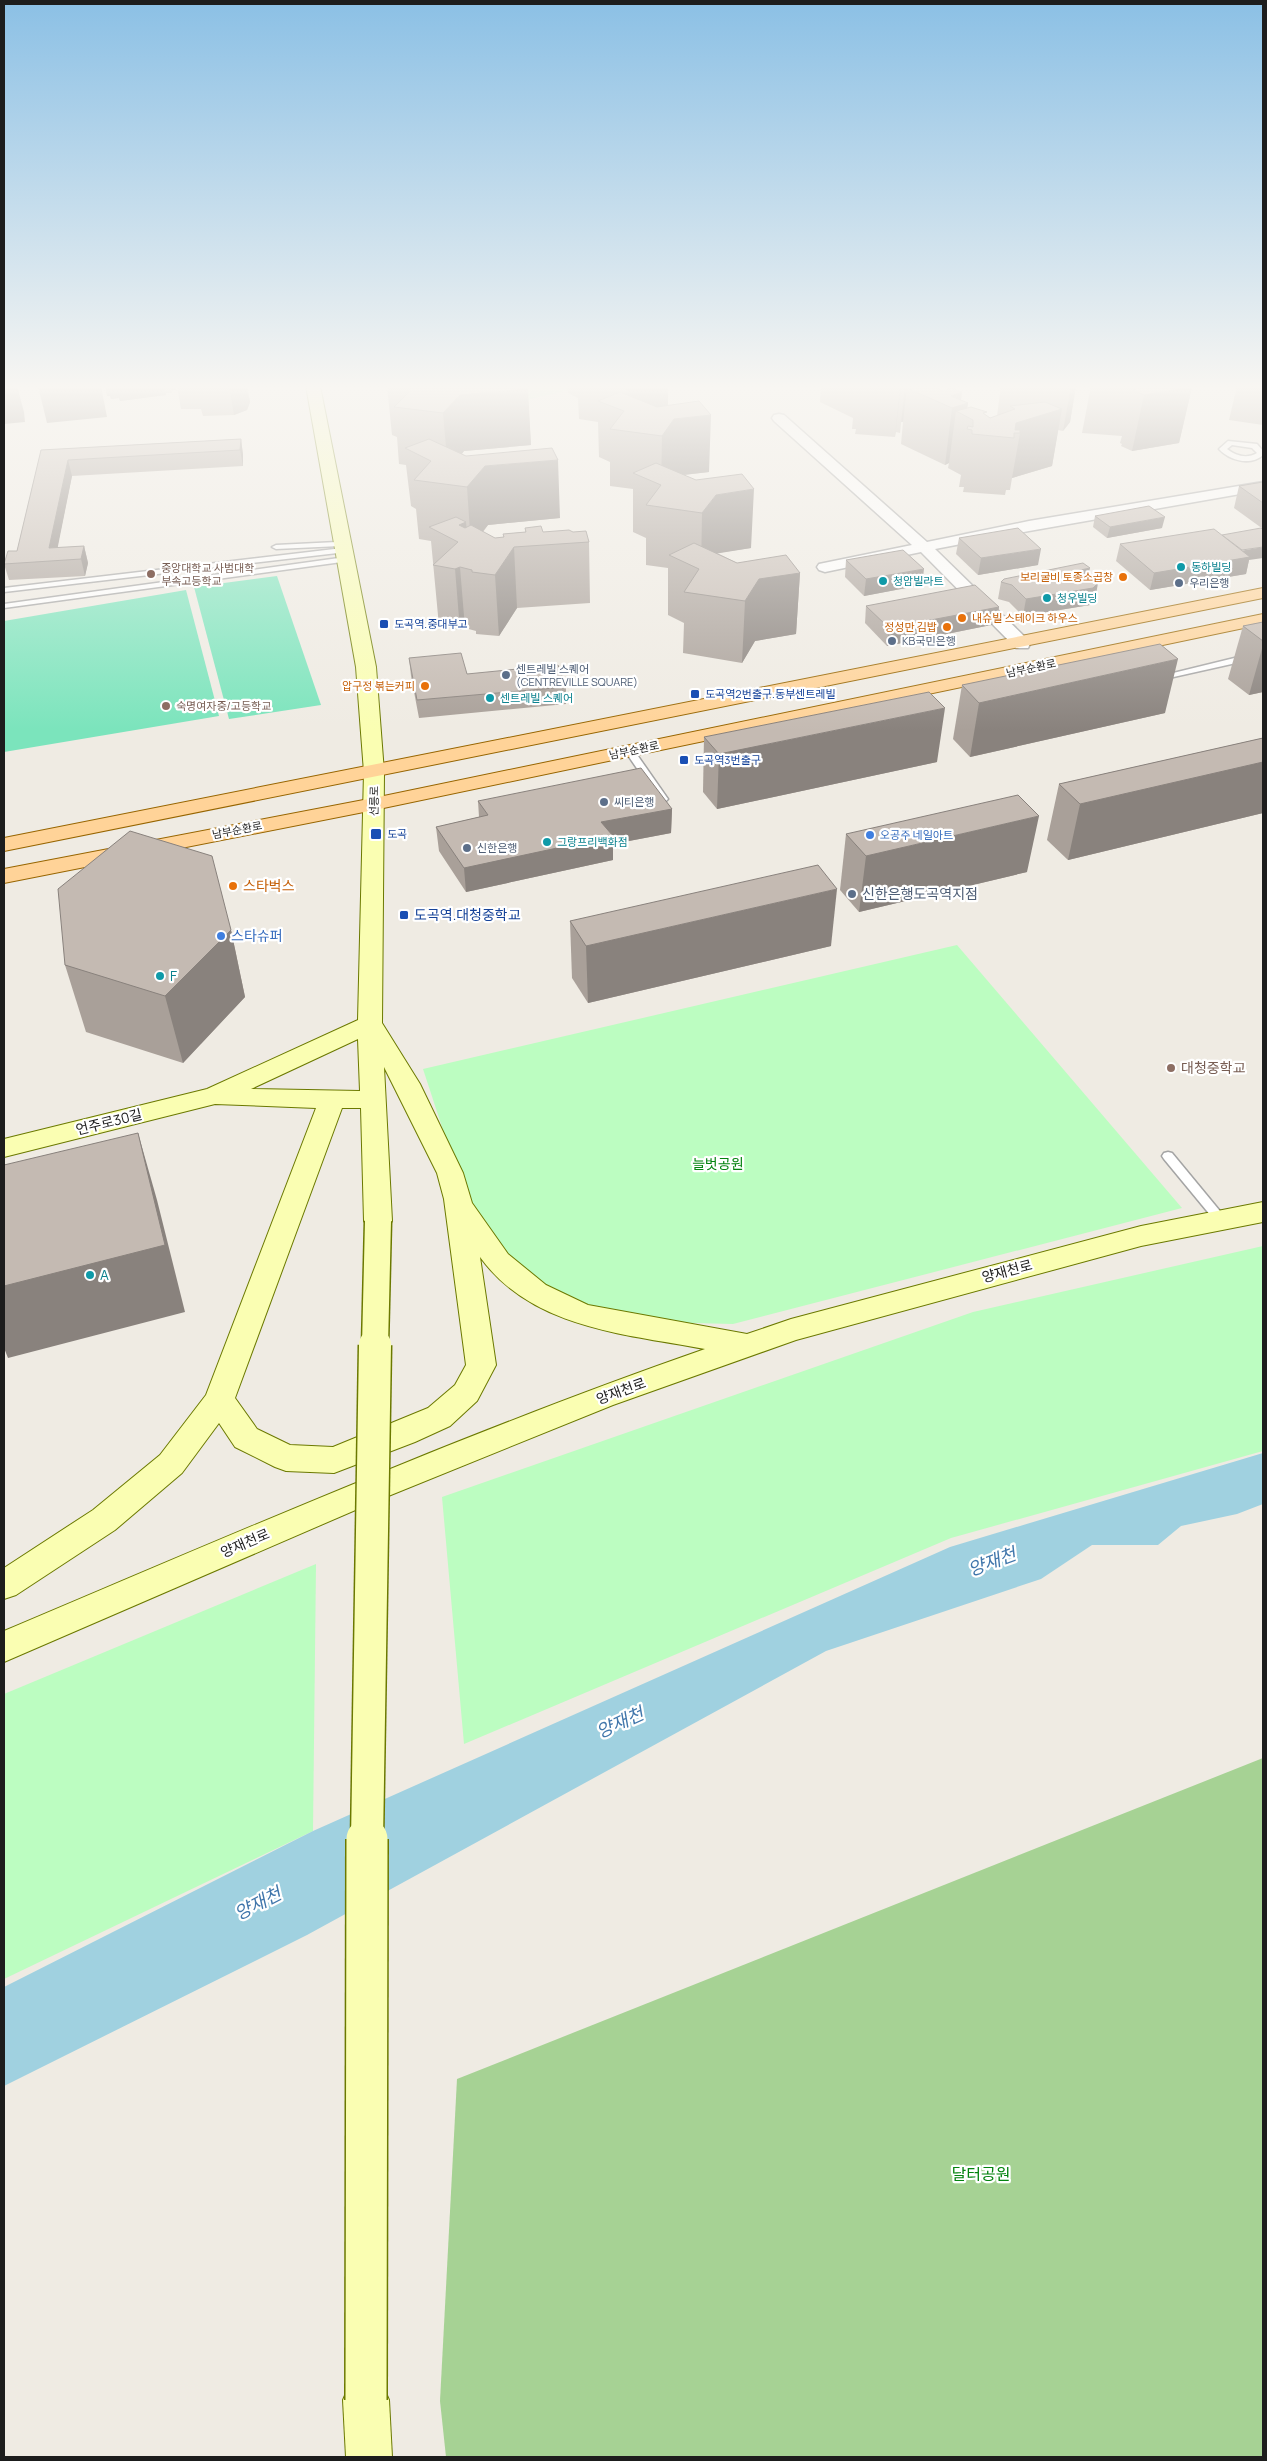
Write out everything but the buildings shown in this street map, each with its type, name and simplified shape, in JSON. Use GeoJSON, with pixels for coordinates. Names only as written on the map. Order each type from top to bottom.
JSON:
{"type":"FeatureCollection","features":[{"type":"Feature","properties":{"kind":"main road","name":"남부순환로"},"geometry":{"type":"LineString","coordinates":[[4,845],[826,680],[1022,644],[1263,593]]}},
{"type":"Feature","properties":{"kind":"main road","name":"남부순환로"},"geometry":{"type":"LineString","coordinates":[[4,876],[374,804],[1263,619]]}},
{"type":"Feature","properties":{"kind":"street","name":"선릉로"},"geometry":{"type":"LineString","coordinates":[[334,501],[366,667],[374,772],[370,1024],[378,1222],[370,1607],[364,2225],[366,2400],[369,2457]]}},
{"type":"Feature","properties":{"kind":"street"},"geometry":{"type":"LineString","coordinates":[[872,501],[923,546],[1022,644]]}},
{"type":"Feature","properties":{"kind":"street"},"geometry":{"type":"LineString","coordinates":[[825,567],[923,546],[1179,501]]}},
{"type":"Feature","properties":{"kind":"street"},"geometry":{"type":"LineString","coordinates":[[214,1096],[370,1024],[407,1084],[450,1173],[458,1199],[481,1365],[466,1393],[439,1416],[404,1433],[334,1460],[286,1458],[246,1438],[219,1400]]}},
{"type":"Feature","properties":{"kind":"street"},"geometry":{"type":"LineString","coordinates":[[214,1096],[373,1100]]}},
{"type":"Feature","properties":{"kind":"street","name":"언주로30길"},"geometry":{"type":"LineString","coordinates":[[4,1148],[214,1096]]}},
{"type":"Feature","properties":{"kind":"street"},"geometry":{"type":"LineString","coordinates":[[4,1585],[104,1520],[171,1464],[219,1400],[332,1100]]}},
{"type":"Feature","properties":{"kind":"street"},"geometry":{"type":"LineString","coordinates":[[458,1199],[476,1231],[498,1261],[536,1293],[583,1315],[749,1346]]}},
{"type":"Feature","properties":{"kind":"street","name":"양재천로"},"geometry":{"type":"LineString","coordinates":[[4,1647],[370,1490],[602,1397],[791,1330],[1141,1236],[1263,1212]]}},
{"type":"Feature","properties":{"kind":"lane"},"geometry":{"type":"LineString","coordinates":[[276,547],[343,551]]}},
{"type":"Feature","properties":{"kind":"lane"},"geometry":{"type":"LineString","coordinates":[[4,590],[343,551]]}},
{"type":"Feature","properties":{"kind":"lane"},"geometry":{"type":"LineString","coordinates":[[4,606],[343,551]]}},
{"type":"Feature","properties":{"kind":"lane"},"geometry":{"type":"LineString","coordinates":[[1169,675],[1263,654]]}},
{"type":"Feature","properties":{"kind":"lane"},"geometry":{"type":"LineString","coordinates":[[630,751],[665,801]]}},
{"type":"Feature","properties":{"kind":"lane"},"geometry":{"type":"LineString","coordinates":[[1168,1156],[1220,1219]]}},
{"type":"Feature","properties":{"kind":"green space"},"geometry":{"type":"Polygon","coordinates":[[[277,576],[321,705],[229,719],[194,587],[277,576]]]}},
{"type":"Feature","properties":{"kind":"green space"},"geometry":{"type":"Polygon","coordinates":[[[186,590],[219,716],[4,752],[4,621],[186,590]]]}},
{"type":"Feature","properties":{"kind":"green space","name":"늘벗공원"},"geometry":{"type":"Polygon","coordinates":[[[957,945],[1182,1208],[733,1324],[651,1322],[562,1305],[480,1243],[423,1069],[957,945]]]}},
{"type":"Feature","properties":{"kind":"green space"},"geometry":{"type":"Polygon","coordinates":[[[1263,1246],[1263,1451],[951,1538],[464,1744],[442,1497],[973,1312],[1263,1246]]]}},
{"type":"Feature","properties":{"kind":"green space"},"geometry":{"type":"Polygon","coordinates":[[[316,1564],[313,1831],[4,1979],[4,1694],[316,1564]]]}},
{"type":"Feature","properties":{"kind":"green space","name":"달터공원"},"geometry":{"type":"Polygon","coordinates":[[[1263,1758],[1263,2457],[446,2457],[440,2401],[457,2079],[1263,1758]]]}},
{"type":"Feature","properties":{"kind":"water","name":"양재천"},"geometry":{"type":"Polygon","coordinates":[[[1263,1453],[1263,1504],[1237,1514],[1181,1526],[1158,1545],[1092,1545],[1041,1579],[826,1651],[307,1935],[4,2086],[4,1987],[313,1831],[950,1547],[1263,1453]]]}},
{"type":"Feature","properties":{"kind":"place","name":"동하빌딩"},"geometry":{"type":"Point","coordinates":[1181,567]}},
{"type":"Feature","properties":{"kind":"place","name":"중앙대학교 사범대학 부속고등학교"},"geometry":{"type":"Point","coordinates":[151,574]}},
{"type":"Feature","properties":{"kind":"place","name":"보리굴비 토종소곱창"},"geometry":{"type":"Point","coordinates":[1123,577]}},
{"type":"Feature","properties":{"kind":"place","name":"청암빌라트"},"geometry":{"type":"Point","coordinates":[883,581]}},
{"type":"Feature","properties":{"kind":"place","name":"우리은행"},"geometry":{"type":"Point","coordinates":[1179,583]}},
{"type":"Feature","properties":{"kind":"place","name":"청우빌딩"},"geometry":{"type":"Point","coordinates":[1047,598]}},
{"type":"Feature","properties":{"kind":"place","name":"내슈빌 스테이크 하우스"},"geometry":{"type":"Point","coordinates":[962,618]}},
{"type":"Feature","properties":{"kind":"place","name":"도곡역.중대부고"},"geometry":{"type":"Point","coordinates":[384,624]}},
{"type":"Feature","properties":{"kind":"place","name":"정성만 김밥"},"geometry":{"type":"Point","coordinates":[947,627]}},
{"type":"Feature","properties":{"kind":"place","name":"KB국민은행"},"geometry":{"type":"Point","coordinates":[892,641]}},
{"type":"Feature","properties":{"kind":"place","name":"센트레빌 스퀘어 (CENTREVILLE SQUARE)"},"geometry":{"type":"Point","coordinates":[506,675]}},
{"type":"Feature","properties":{"kind":"place","name":"압구정 볶는커피"},"geometry":{"type":"Point","coordinates":[425,686]}},
{"type":"Feature","properties":{"kind":"place","name":"도곡역2번출구.동부센트레빌"},"geometry":{"type":"Point","coordinates":[695,694]}},
{"type":"Feature","properties":{"kind":"place","name":"센트레빌 스퀘어"},"geometry":{"type":"Point","coordinates":[490,698]}},
{"type":"Feature","properties":{"kind":"place","name":"숙명여자중/고등학교"},"geometry":{"type":"Point","coordinates":[166,706]}},
{"type":"Feature","properties":{"kind":"place","name":"도곡역3번출구"},"geometry":{"type":"Point","coordinates":[684,760]}},
{"type":"Feature","properties":{"kind":"place","name":"씨티은행"},"geometry":{"type":"Point","coordinates":[604,802]}},
{"type":"Feature","properties":{"kind":"place","name":"도곡"},"geometry":{"type":"Point","coordinates":[376,834]}},
{"type":"Feature","properties":{"kind":"place","name":"오공주 네일아트"},"geometry":{"type":"Point","coordinates":[870,835]}},
{"type":"Feature","properties":{"kind":"place","name":"그랑프리백화점"},"geometry":{"type":"Point","coordinates":[547,842]}},
{"type":"Feature","properties":{"kind":"place","name":"신한은행"},"geometry":{"type":"Point","coordinates":[467,848]}},
{"type":"Feature","properties":{"kind":"place","name":"스타벅스"},"geometry":{"type":"Point","coordinates":[233,886]}},
{"type":"Feature","properties":{"kind":"place","name":"신한은행도곡역지점"},"geometry":{"type":"Point","coordinates":[852,894]}},
{"type":"Feature","properties":{"kind":"place","name":"도곡역.대청중학교"},"geometry":{"type":"Point","coordinates":[404,915]}},
{"type":"Feature","properties":{"kind":"place","name":"스타슈퍼"},"geometry":{"type":"Point","coordinates":[221,936]}},
{"type":"Feature","properties":{"kind":"place","name":"F"},"geometry":{"type":"Point","coordinates":[160,976]}},
{"type":"Feature","properties":{"kind":"place","name":"대청중학교"},"geometry":{"type":"Point","coordinates":[1171,1068]}},
{"type":"Feature","properties":{"kind":"place","name":"A"},"geometry":{"type":"Point","coordinates":[90,1275]}}]}
